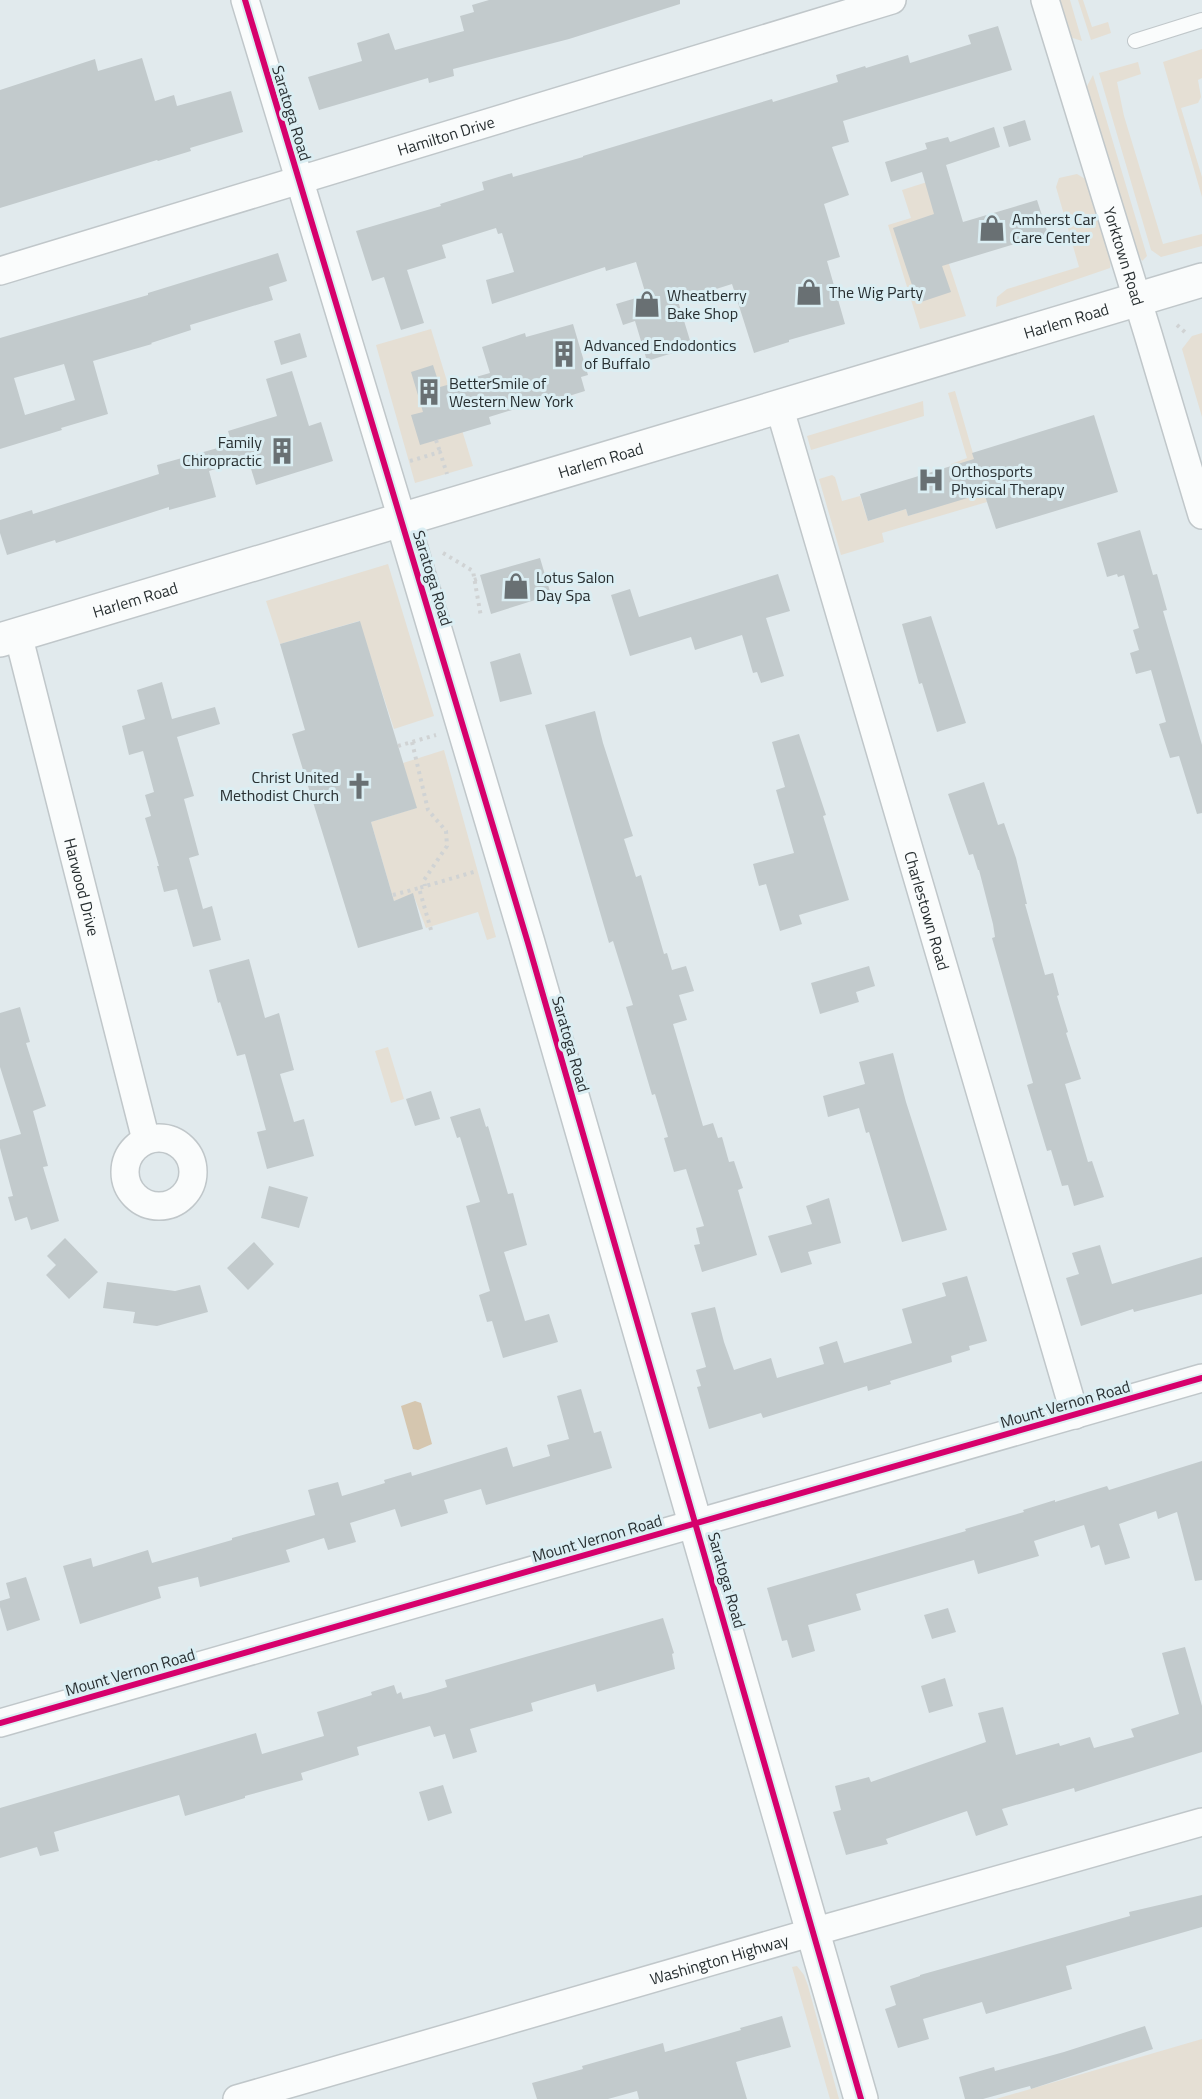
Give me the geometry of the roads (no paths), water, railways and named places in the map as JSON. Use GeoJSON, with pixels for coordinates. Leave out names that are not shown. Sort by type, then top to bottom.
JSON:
{"type":"FeatureCollection","features":[{"type":"Feature","properties":{"kind":"street","name":"Saratoga Road"},"geometry":{"type":"LineString","coordinates":[[245,0],[528,943],[861,2099]]}},
{"type":"Feature","properties":{"kind":"street","name":"Hamilton Drive"},"geometry":{"type":"LineString","coordinates":[[0,271],[892,0]]}},
{"type":"Feature","properties":{"kind":"street","name":"Yorktown Road"},"geometry":{"type":"LineString","coordinates":[[1045,0],[1138,298],[1202,515]]}},
{"type":"Feature","properties":{"kind":"street","name":"Harlem Road"},"geometry":{"type":"LineString","coordinates":[[9,637],[1202,280]]}},
{"type":"Feature","properties":{"kind":"street","name":"Charlestown Road"},"geometry":{"type":"LineString","coordinates":[[778,406],[1075,1415]]}},
{"type":"Feature","properties":{"kind":"street","name":"Harwood Drive"},"geometry":{"type":"LineString","coordinates":[[9,637],[146,1140]]}},
{"type":"Feature","properties":{"kind":"street","name":"Mount Vernon Road"},"geometry":{"type":"LineString","coordinates":[[0,1723],[1202,1378]]}},
{"type":"Feature","properties":{"kind":"street","name":"Washington Highway"},"geometry":{"type":"LineString","coordinates":[[237,2099],[1202,1822]]}},
{"type":"Feature","properties":{"kind":"lane"},"geometry":{"type":"LineString","coordinates":[[1135,41],[1202,20]]}},
{"type":"Feature","properties":{"kind":"place","name":"Amherst Car Care Center"},"geometry":{"type":"Point","coordinates":[992,228]}},
{"type":"Feature","properties":{"kind":"place","name":"The Wig Party"},"geometry":{"type":"Point","coordinates":[809,292]}},
{"type":"Feature","properties":{"kind":"place","name":"Wheatberry Bake Shop"},"geometry":{"type":"Point","coordinates":[647,304]}},
{"type":"Feature","properties":{"kind":"place","name":"Advanced Endodontics of Buffalo"},"geometry":{"type":"Point","coordinates":[564,354]}},
{"type":"Feature","properties":{"kind":"place","name":"BetterSmile of Western New York"},"geometry":{"type":"Point","coordinates":[429,392]}},
{"type":"Feature","properties":{"kind":"place","name":"Family Chiropractic"},"geometry":{"type":"Point","coordinates":[282,451]}},
{"type":"Feature","properties":{"kind":"place","name":"Orthosports Physical Therapy"},"geometry":{"type":"Point","coordinates":[931,480]}},
{"type":"Feature","properties":{"kind":"place","name":"Lotus Salon Day Spa"},"geometry":{"type":"Point","coordinates":[516,586]}},
{"type":"Feature","properties":{"kind":"place","name":"Christ United Methodist Church"},"geometry":{"type":"Point","coordinates":[359,786]}}]}
